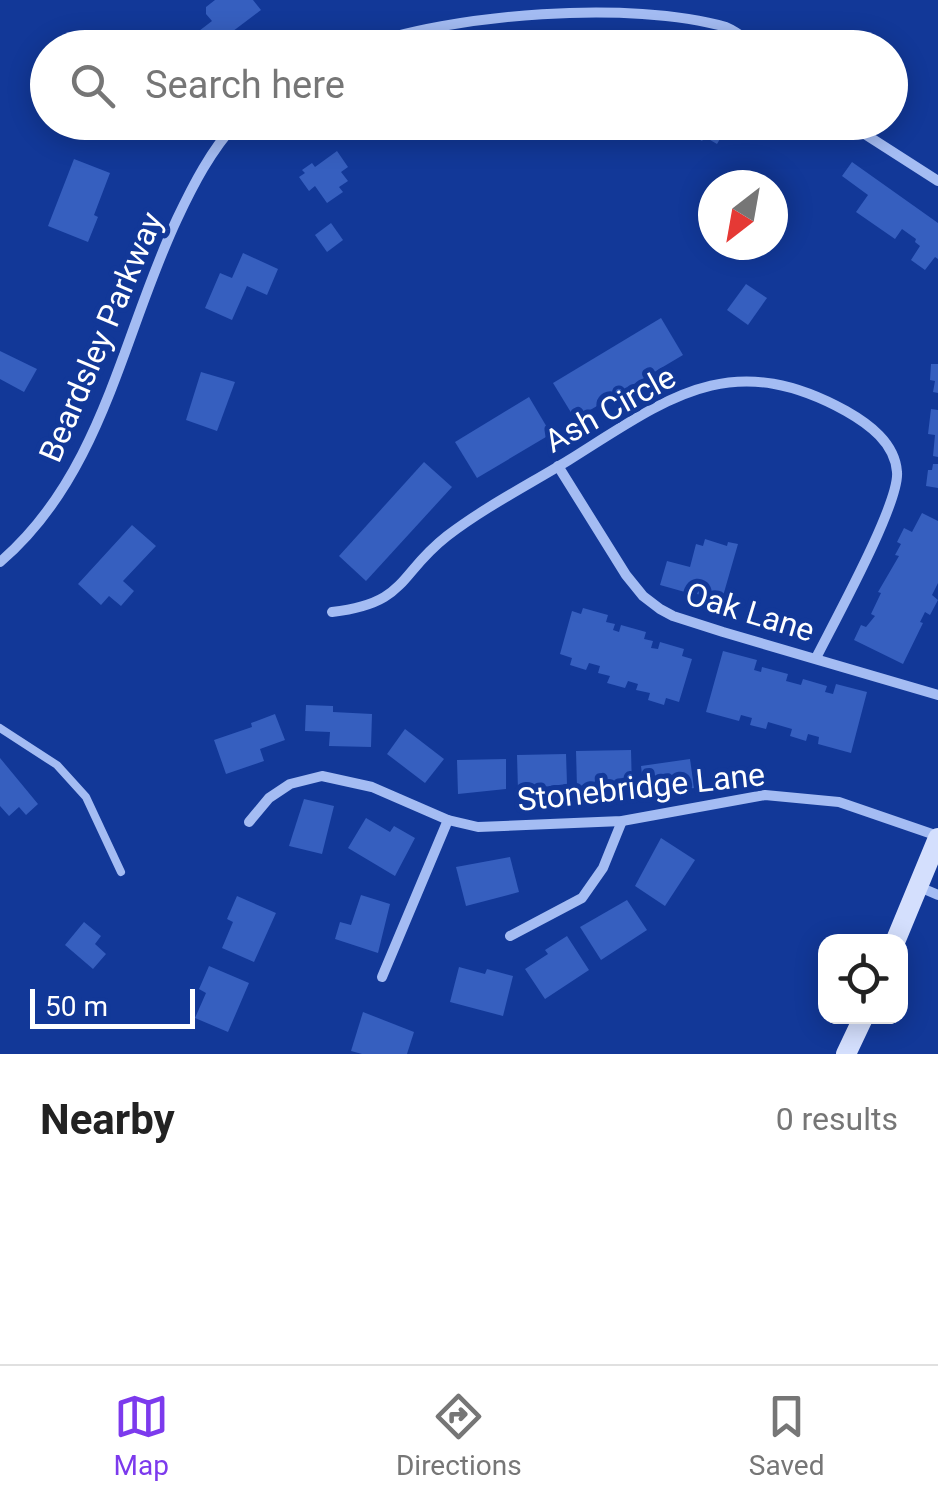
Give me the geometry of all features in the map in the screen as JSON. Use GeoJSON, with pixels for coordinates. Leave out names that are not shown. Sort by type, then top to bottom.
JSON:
{"type":"FeatureCollection","features":[{"type":"Feature","properties":{"kind":"main road"},"geometry":{"type":"LineString","coordinates":[[897,934],[938,837]]}},
{"type":"Feature","properties":{"kind":"main road"},"geometry":{"type":"LineString","coordinates":[[846,1054],[860,1024]]}},
{"type":"Feature","properties":{"kind":"street"},"geometry":{"type":"LineString","coordinates":[[416,30],[557,8],[632,8],[680,14],[729,30]]}},
{"type":"Feature","properties":{"kind":"street","name":"Beardsley Parkway"},"geometry":{"type":"LineString","coordinates":[[0,562],[52,510],[74,470],[114,382],[164,248],[195,181],[222,140]]}},
{"type":"Feature","properties":{"kind":"street"},"geometry":{"type":"LineString","coordinates":[[874,140],[938,181]]}},
{"type":"Feature","properties":{"kind":"street","name":"Ash Circle"},"geometry":{"type":"LineString","coordinates":[[332,612],[359,609],[386,598],[444,539],[481,512],[664,402],[703,386],[728,381],[781,384],[805,392],[873,429],[885,440],[898,474],[895,492],[816,658]]}},
{"type":"Feature","properties":{"kind":"street","name":"Oak Lane"},"geometry":{"type":"LineString","coordinates":[[558,466],[626,575],[660,609],[938,694]]}},
{"type":"Feature","properties":{"kind":"street","name":"Stonebridge Lane"},"geometry":{"type":"LineString","coordinates":[[248,822],[269,798],[290,784],[322,776],[372,787],[448,820],[478,827],[622,821],[766,795],[839,802],[938,837]]}},
{"type":"Feature","properties":{"kind":"street"},"geometry":{"type":"LineString","coordinates":[[382,977],[448,820]]}},
{"type":"Feature","properties":{"kind":"street"},"geometry":{"type":"LineString","coordinates":[[510,936],[582,898],[603,868],[622,821]]}},
{"type":"Feature","properties":{"kind":"street"},"geometry":{"type":"LineString","coordinates":[[918,886],[938,895]]}},
{"type":"Feature","properties":{"kind":"lane"},"geometry":{"type":"LineString","coordinates":[[0,728],[57,765],[86,797],[121,872]]}},
{"type":"Feature","properties":{"kind":"building"},"geometry":{"type":"Polygon","coordinates":[[[215,0],[253,0],[261,10],[235,30],[200,30],[212,21],[206,7],[215,0]]]}},
{"type":"Feature","properties":{"kind":"building"},"geometry":{"type":"Polygon","coordinates":[[[337,151],[348,167],[341,172],[348,181],[339,187],[343,192],[327,203],[315,186],[309,191],[299,177],[312,163],[315,167],[337,151]]]}},
{"type":"Feature","properties":{"kind":"building"},"geometry":{"type":"Polygon","coordinates":[[[74,159],[110,173],[88,242],[48,226],[74,159]]]}},
{"type":"Feature","properties":{"kind":"building"},"geometry":{"type":"Polygon","coordinates":[[[852,162],[938,223],[938,259],[935,257],[925,270],[911,260],[920,246],[916,239],[902,229],[895,239],[856,212],[868,195],[842,176],[852,162]]]}},
{"type":"Feature","properties":{"kind":"building"},"geometry":{"type":"Polygon","coordinates":[[[331,223],[343,240],[327,252],[315,235],[331,223]]]}},
{"type":"Feature","properties":{"kind":"building"},"geometry":{"type":"Polygon","coordinates":[[[243,253],[278,269],[267,295],[247,286],[232,320],[205,308],[220,273],[232,278],[243,253]]]}},
{"type":"Feature","properties":{"kind":"building"},"geometry":{"type":"Polygon","coordinates":[[[746,284],[767,298],[748,325],[727,310],[746,284]]]}},
{"type":"Feature","properties":{"kind":"building"},"geometry":{"type":"Polygon","coordinates":[[[661,318],[683,355],[575,419],[553,383],[661,318]]]}},
{"type":"Feature","properties":{"kind":"building"},"geometry":{"type":"Polygon","coordinates":[[[0,351],[37,369],[24,392],[0,379],[0,351]]]}},
{"type":"Feature","properties":{"kind":"building"},"geometry":{"type":"Polygon","coordinates":[[[931,364],[938,364],[938,393],[933,392],[935,381],[930,380],[931,364]]]}},
{"type":"Feature","properties":{"kind":"building"},"geometry":{"type":"Polygon","coordinates":[[[201,372],[235,382],[217,431],[186,420],[201,372]]]}},
{"type":"Feature","properties":{"kind":"building"},"geometry":{"type":"Polygon","coordinates":[[[529,397],[551,434],[477,478],[455,442],[529,397]]]}},
{"type":"Feature","properties":{"kind":"building"},"geometry":{"type":"Polygon","coordinates":[[[931,409],[938,410],[938,457],[933,456],[935,435],[928,434],[931,409]]]}},
{"type":"Feature","properties":{"kind":"building"},"geometry":{"type":"Polygon","coordinates":[[[424,462],[452,487],[366,581],[339,556],[424,462]]]}},
{"type":"Feature","properties":{"kind":"building"},"geometry":{"type":"Polygon","coordinates":[[[933,464],[938,464],[938,488],[926,486],[933,464]]]}},
{"type":"Feature","properties":{"kind":"building"},"geometry":{"type":"Polygon","coordinates":[[[922,513],[938,521],[938,583],[932,595],[938,600],[930,615],[925,612],[903,664],[854,640],[861,625],[866,627],[875,616],[871,614],[881,593],[878,592],[899,556],[895,555],[901,544],[897,542],[904,528],[912,532],[922,513]]]}},
{"type":"Feature","properties":{"kind":"building"},"geometry":{"type":"Polygon","coordinates":[[[132,525],[156,546],[123,581],[134,591],[121,606],[109,596],[101,605],[78,584],[132,525]]]}},
{"type":"Feature","properties":{"kind":"building"},"geometry":{"type":"Polygon","coordinates":[[[705,539],[727,546],[728,542],[738,544],[723,596],[715,594],[714,599],[697,594],[699,589],[694,588],[692,594],[660,585],[667,561],[690,567],[696,544],[703,546],[705,539]]]}},
{"type":"Feature","properties":{"kind":"building"},"geometry":{"type":"Polygon","coordinates":[[[583,608],[608,615],[606,622],[615,624],[613,630],[619,632],[621,625],[646,632],[644,639],[653,641],[651,648],[658,649],[660,642],[684,649],[682,656],[692,659],[679,702],[666,698],[664,705],[648,700],[650,693],[636,690],[638,684],[628,681],[625,688],[607,683],[610,676],[598,673],[600,666],[589,663],[586,670],[570,665],[572,658],[560,654],[572,611],[581,614],[583,608]]]}},
{"type":"Feature","properties":{"kind":"building"},"geometry":{"type":"Polygon","coordinates":[[[723,651],[757,660],[754,670],[761,672],[762,667],[788,674],[786,681],[801,685],[803,679],[827,686],[825,692],[833,694],[836,684],[867,692],[851,753],[818,744],[819,737],[808,734],[806,741],[790,736],[792,729],[768,722],[766,729],[750,725],[752,718],[741,715],[739,721],[706,712],[723,651]]]}},
{"type":"Feature","properties":{"kind":"building"},"geometry":{"type":"Polygon","coordinates":[[[306,705],[333,706],[333,712],[372,714],[371,747],[329,746],[330,732],[305,731],[306,705]]]}},
{"type":"Feature","properties":{"kind":"building"},"geometry":{"type":"Polygon","coordinates":[[[275,714],[285,740],[260,749],[264,761],[226,774],[214,740],[275,714]]]}},
{"type":"Feature","properties":{"kind":"building"},"geometry":{"type":"Polygon","coordinates":[[[405,729],[444,759],[425,783],[387,754],[405,729]]]}},
{"type":"Feature","properties":{"kind":"building"},"geometry":{"type":"Polygon","coordinates":[[[631,750],[632,790],[577,787],[576,751],[631,750]]]}},
{"type":"Feature","properties":{"kind":"building"},"geometry":{"type":"Polygon","coordinates":[[[566,754],[567,784],[518,790],[517,755],[566,754]]]}},
{"type":"Feature","properties":{"kind":"building"},"geometry":{"type":"Polygon","coordinates":[[[0,758],[38,804],[26,815],[19,807],[9,816],[0,806],[0,758]]]}},
{"type":"Feature","properties":{"kind":"building"},"geometry":{"type":"Polygon","coordinates":[[[506,759],[506,789],[458,794],[457,760],[506,759]]]}},
{"type":"Feature","properties":{"kind":"building"},"geometry":{"type":"Polygon","coordinates":[[[690,759],[694,788],[645,799],[641,766],[690,759]]]}},
{"type":"Feature","properties":{"kind":"building"},"geometry":{"type":"Polygon","coordinates":[[[304,799],[334,806],[322,854],[289,846],[304,799]]]}},
{"type":"Feature","properties":{"kind":"building"},"geometry":{"type":"Polygon","coordinates":[[[366,818],[390,832],[394,826],[415,838],[395,876],[348,848],[366,818]]]}},
{"type":"Feature","properties":{"kind":"building"},"geometry":{"type":"Polygon","coordinates":[[[661,838],[695,860],[665,906],[635,886],[661,838]]]}},
{"type":"Feature","properties":{"kind":"building"},"geometry":{"type":"Polygon","coordinates":[[[510,857],[519,892],[466,906],[456,867],[510,857]]]}},
{"type":"Feature","properties":{"kind":"building"},"geometry":{"type":"Polygon","coordinates":[[[361,895],[390,904],[378,953],[335,939],[340,922],[351,925],[361,895]]]}},
{"type":"Feature","properties":{"kind":"building"},"geometry":{"type":"Polygon","coordinates":[[[237,896],[276,913],[254,962],[222,948],[233,922],[227,919],[237,896]]]}},
{"type":"Feature","properties":{"kind":"building"},"geometry":{"type":"Polygon","coordinates":[[[627,900],[647,930],[601,960],[580,927],[627,900]]]}},
{"type":"Feature","properties":{"kind":"building"},"geometry":{"type":"Polygon","coordinates":[[[84,922],[101,936],[95,944],[106,954],[93,969],[65,945],[84,922]]]}},
{"type":"Feature","properties":{"kind":"building"},"geometry":{"type":"Polygon","coordinates":[[[567,936],[589,970],[545,999],[525,969],[567,936]]]}},
{"type":"Feature","properties":{"kind":"building"},"geometry":{"type":"Polygon","coordinates":[[[209,966],[249,983],[228,1032],[195,1018],[206,993],[199,989],[209,966]]]}},
{"type":"Feature","properties":{"kind":"building"},"geometry":{"type":"Polygon","coordinates":[[[459,967],[513,976],[503,1016],[450,1002],[459,967]]]}},
{"type":"Feature","properties":{"kind":"building"},"geometry":{"type":"Polygon","coordinates":[[[363,1012],[414,1032],[407,1054],[351,1051],[363,1012]]]}}]}
